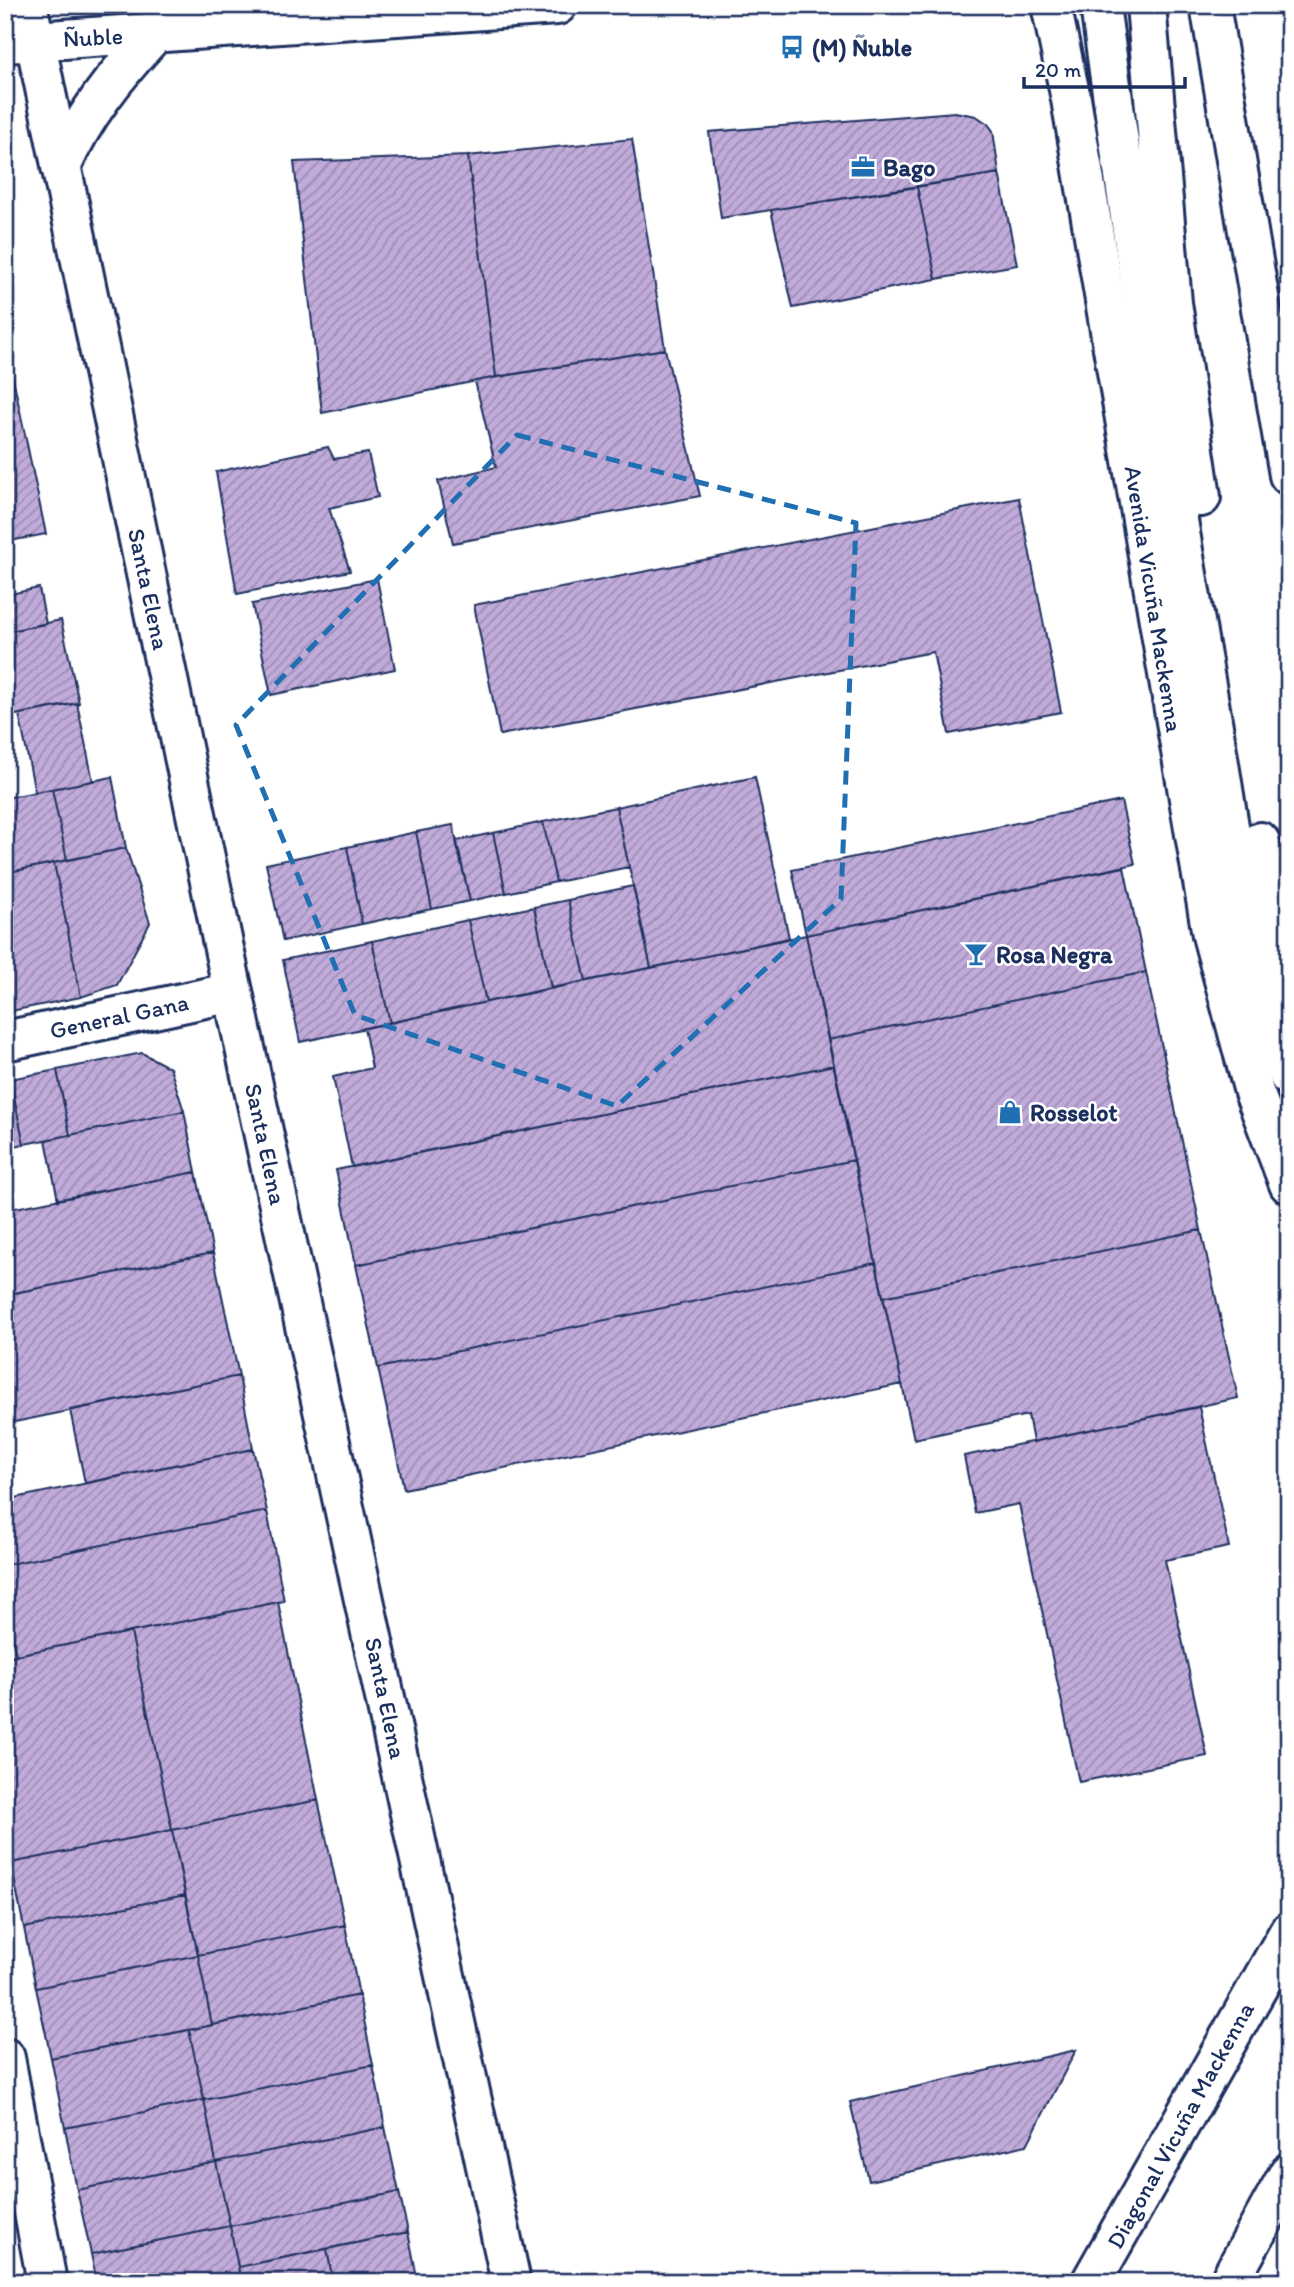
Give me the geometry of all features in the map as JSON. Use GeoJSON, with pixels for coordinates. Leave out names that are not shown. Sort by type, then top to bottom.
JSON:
{"type":"FeatureCollection","features":[{"type":"Feature","properties":{"kind":"main road","name":"Ñuble"},"geometry":{"type":"LineString","coordinates":[[22,30],[154,34],[557,5]]}},
{"type":"Feature","properties":{"kind":"main road","name":"Avenida Vicuña Mackenna"},"geometry":{"type":"LineString","coordinates":[[1051,5],[1071,99],[1212,935],[1254,1092],[1289,1184]]}},
{"type":"Feature","properties":{"kind":"main road"},"geometry":{"type":"LineString","coordinates":[[1100,5],[1119,151],[1173,489],[1241,887],[1262,986],[1289,1076]]}},
{"type":"Feature","properties":{"kind":"main road"},"geometry":{"type":"LineString","coordinates":[[1146,5],[1174,317],[1223,637],[1271,898],[1289,977]]}},
{"type":"Feature","properties":{"kind":"main road"},"geometry":{"type":"LineString","coordinates":[[1210,5],[1289,475]]}},
{"type":"Feature","properties":{"kind":"main road","name":"Santa Elena"},"geometry":{"type":"LineString","coordinates":[[22,30],[61,167],[233,992],[511,2282]]}},
{"type":"Feature","properties":{"kind":"main road"},"geometry":{"type":"LineString","coordinates":[[61,167],[76,132],[97,99],[154,34]]}},
{"type":"Feature","properties":{"kind":"main road","name":"General Gana"},"geometry":{"type":"LineString","coordinates":[[5,1041],[233,992]]}},
{"type":"Feature","properties":{"kind":"main road","name":"Diagonal Vicuña Mackenna"},"geometry":{"type":"LineString","coordinates":[[1091,2282],[1289,1932]]}},
{"type":"Feature","properties":{"kind":"main road"},"geometry":{"type":"LineString","coordinates":[[5,2058],[47,2282]]}},
{"type":"Feature","properties":{"kind":"main road"},"geometry":{"type":"LineString","coordinates":[[1229,2282],[1289,2173]]}},
{"type":"Feature","properties":{"kind":"highlighted area"},"geometry":{"type":"Polygon","coordinates":[[[517,435],[856,523],[841,899],[617,1106],[355,1015],[236,725],[517,435]]]}},
{"type":"Feature","properties":{"kind":"building"},"geometry":{"type":"Polygon","coordinates":[[[955,112],[976,116],[988,124],[993,131],[999,173],[721,218],[709,132],[955,112]]]}},
{"type":"Feature","properties":{"kind":"building"},"geometry":{"type":"Polygon","coordinates":[[[632,139],[665,349],[496,377],[468,156],[632,139]]]}},
{"type":"Feature","properties":{"kind":"building"},"geometry":{"type":"Polygon","coordinates":[[[468,156],[496,377],[322,413],[294,162],[468,156]]]}},
{"type":"Feature","properties":{"kind":"building"},"geometry":{"type":"Polygon","coordinates":[[[999,173],[1017,265],[936,279],[917,187],[999,173]]]}},
{"type":"Feature","properties":{"kind":"building"},"geometry":{"type":"Polygon","coordinates":[[[917,187],[936,279],[793,308],[771,210],[917,187]]]}},
{"type":"Feature","properties":{"kind":"building"},"geometry":{"type":"Polygon","coordinates":[[[5,340],[46,534],[5,542],[5,340]]]}},
{"type":"Feature","properties":{"kind":"building"},"geometry":{"type":"Polygon","coordinates":[[[665,349],[700,496],[453,543],[438,481],[496,467],[475,381],[665,349]]]}},
{"type":"Feature","properties":{"kind":"building"},"geometry":{"type":"Polygon","coordinates":[[[328,447],[334,459],[368,453],[378,497],[329,508],[350,571],[237,594],[216,472],[328,447]]]}},
{"type":"Feature","properties":{"kind":"building"},"geometry":{"type":"Polygon","coordinates":[[[1019,498],[1061,712],[949,734],[933,652],[500,735],[474,605],[1019,498]]]}},
{"type":"Feature","properties":{"kind":"building"},"geometry":{"type":"Polygon","coordinates":[[[377,579],[395,669],[271,695],[252,604],[377,579]]]}},
{"type":"Feature","properties":{"kind":"building"},"geometry":{"type":"Polygon","coordinates":[[[39,588],[46,624],[5,632],[5,595],[39,588]]]}},
{"type":"Feature","properties":{"kind":"building"},"geometry":{"type":"Polygon","coordinates":[[[61,620],[79,703],[5,717],[5,632],[61,620]]]}},
{"type":"Feature","properties":{"kind":"building"},"geometry":{"type":"Polygon","coordinates":[[[77,703],[93,781],[35,792],[19,714],[77,703]]]}},
{"type":"Feature","properties":{"kind":"building"},"geometry":{"type":"Polygon","coordinates":[[[112,777],[126,848],[67,860],[52,789],[112,777]]]}},
{"type":"Feature","properties":{"kind":"building"},"geometry":{"type":"Polygon","coordinates":[[[755,777],[789,938],[651,968],[616,807],[755,777]]]}},
{"type":"Feature","properties":{"kind":"building"},"geometry":{"type":"Polygon","coordinates":[[[52,789],[67,860],[5,873],[5,798],[52,789]]]}},
{"type":"Feature","properties":{"kind":"building"},"geometry":{"type":"Polygon","coordinates":[[[1121,801],[1135,864],[806,935],[792,870],[1121,801]]]}},
{"type":"Feature","properties":{"kind":"building"},"geometry":{"type":"Polygon","coordinates":[[[616,807],[629,867],[556,882],[543,822],[616,807]]]}},
{"type":"Feature","properties":{"kind":"building"},"geometry":{"type":"Polygon","coordinates":[[[543,822],[556,882],[506,893],[493,833],[543,822]]]}},
{"type":"Feature","properties":{"kind":"building"},"geometry":{"type":"Polygon","coordinates":[[[453,825],[470,901],[432,909],[416,832],[453,825]]]}},
{"type":"Feature","properties":{"kind":"building"},"geometry":{"type":"Polygon","coordinates":[[[416,832],[432,909],[362,924],[347,847],[416,832]]]}},
{"type":"Feature","properties":{"kind":"building"},"geometry":{"type":"Polygon","coordinates":[[[493,833],[506,893],[470,901],[456,841],[493,833]]]}},
{"type":"Feature","properties":{"kind":"building"},"geometry":{"type":"Polygon","coordinates":[[[347,847],[362,924],[283,941],[266,864],[347,847]]]}},
{"type":"Feature","properties":{"kind":"building"},"geometry":{"type":"Polygon","coordinates":[[[126,848],[150,923],[117,985],[81,997],[54,863],[126,848]]]}},
{"type":"Feature","properties":{"kind":"building"},"geometry":{"type":"Polygon","coordinates":[[[54,863],[81,997],[6,1012],[5,873],[54,863]]]}},
{"type":"Feature","properties":{"kind":"building","name":"Rosa Negra"},"geometry":{"type":"Polygon","coordinates":[[[1124,867],[1146,972],[828,1040],[806,935],[1124,867]]]}},
{"type":"Feature","properties":{"kind":"building"},"geometry":{"type":"Polygon","coordinates":[[[633,886],[651,968],[586,981],[568,900],[633,886]]]}},
{"type":"Feature","properties":{"kind":"building"},"geometry":{"type":"Polygon","coordinates":[[[568,900],[586,981],[551,988],[534,907],[568,900]]]}},
{"type":"Feature","properties":{"kind":"building"},"geometry":{"type":"Polygon","coordinates":[[[534,907],[551,988],[486,1002],[468,920],[534,907]]]}},
{"type":"Feature","properties":{"kind":"building"},"geometry":{"type":"Polygon","coordinates":[[[468,920],[486,1002],[390,1023],[372,941],[468,920]]]}},
{"type":"Feature","properties":{"kind":"building"},"geometry":{"type":"Polygon","coordinates":[[[806,935],[834,1065],[352,1167],[333,1077],[372,1068],[364,1028],[806,935]]]}},
{"type":"Feature","properties":{"kind":"building"},"geometry":{"type":"Polygon","coordinates":[[[372,941],[390,1023],[300,1042],[283,960],[372,941]]]}},
{"type":"Feature","properties":{"kind":"building","name":"Rosselot"},"geometry":{"type":"Polygon","coordinates":[[[1146,972],[1201,1230],[883,1297],[828,1040],[1146,972]]]}},
{"type":"Feature","properties":{"kind":"building"},"geometry":{"type":"Polygon","coordinates":[[[142,1053],[170,1068],[184,1111],[70,1135],[57,1070],[142,1053]]]}},
{"type":"Feature","properties":{"kind":"building"},"geometry":{"type":"Polygon","coordinates":[[[834,1065],[854,1160],[356,1265],[336,1170],[834,1065]]]}},
{"type":"Feature","properties":{"kind":"building"},"geometry":{"type":"Polygon","coordinates":[[[57,1070],[70,1135],[24,1144],[10,1079],[57,1070]]]}},
{"type":"Feature","properties":{"kind":"building"},"geometry":{"type":"Polygon","coordinates":[[[10,1079],[24,1144],[5,1148],[5,1080],[10,1079]]]}},
{"type":"Feature","properties":{"kind":"building"},"geometry":{"type":"Polygon","coordinates":[[[184,1111],[196,1172],[58,1200],[46,1140],[184,1111]]]}},
{"type":"Feature","properties":{"kind":"building"},"geometry":{"type":"Polygon","coordinates":[[[854,1160],[876,1263],[378,1368],[356,1265],[854,1160]]]}},
{"type":"Feature","properties":{"kind":"building"},"geometry":{"type":"Polygon","coordinates":[[[196,1172],[213,1253],[9,1294],[5,1277],[5,1210],[196,1172]]]}},
{"type":"Feature","properties":{"kind":"building"},"geometry":{"type":"Polygon","coordinates":[[[1201,1230],[1238,1398],[1033,1442],[1028,1415],[914,1439],[883,1297],[1201,1230]]]}},
{"type":"Feature","properties":{"kind":"building"},"geometry":{"type":"Polygon","coordinates":[[[213,1253],[239,1376],[5,1424],[5,1295],[213,1253]]]}},
{"type":"Feature","properties":{"kind":"building"},"geometry":{"type":"Polygon","coordinates":[[[876,1263],[902,1384],[404,1489],[378,1368],[876,1263]]]}},
{"type":"Feature","properties":{"kind":"building"},"geometry":{"type":"Polygon","coordinates":[[[239,1376],[253,1449],[85,1483],[70,1410],[239,1376]]]}},
{"type":"Feature","properties":{"kind":"building"},"geometry":{"type":"Polygon","coordinates":[[[1199,1407],[1229,1547],[1165,1560],[1207,1756],[1079,1782],[1019,1504],[975,1513],[964,1456],[1199,1407]]]}},
{"type":"Feature","properties":{"kind":"building"},"geometry":{"type":"Polygon","coordinates":[[[253,1449],[267,1511],[5,1565],[5,1500],[253,1449]]]}},
{"type":"Feature","properties":{"kind":"building"},"geometry":{"type":"Polygon","coordinates":[[[267,1511],[284,1601],[16,1655],[5,1606],[5,1565],[267,1511]]]}},
{"type":"Feature","properties":{"kind":"building"},"geometry":{"type":"Polygon","coordinates":[[[278,1602],[318,1800],[172,1830],[131,1632],[278,1602]]]}},
{"type":"Feature","properties":{"kind":"building"},"geometry":{"type":"Polygon","coordinates":[[[131,1632],[172,1830],[11,1863],[5,1838],[5,1657],[131,1632]]]}},
{"type":"Feature","properties":{"kind":"building"},"geometry":{"type":"Polygon","coordinates":[[[318,1800],[345,1925],[198,1955],[172,1830],[318,1800]]]}},
{"type":"Feature","properties":{"kind":"building"},"geometry":{"type":"Polygon","coordinates":[[[172,1830],[185,1895],[24,1928],[11,1863],[172,1830]]]}},
{"type":"Feature","properties":{"kind":"building"},"geometry":{"type":"Polygon","coordinates":[[[185,1895],[198,1955],[36,1988],[24,1928],[185,1895]]]}},
{"type":"Feature","properties":{"kind":"building"},"geometry":{"type":"Polygon","coordinates":[[[345,1925],[359,1995],[212,2025],[198,1955],[345,1925]]]}},
{"type":"Feature","properties":{"kind":"building"},"geometry":{"type":"Polygon","coordinates":[[[198,1955],[212,2025],[51,2058],[36,1988],[198,1955]]]}},
{"type":"Feature","properties":{"kind":"building"},"geometry":{"type":"Polygon","coordinates":[[[359,1995],[373,2065],[204,2100],[189,2030],[359,1995]]]}},
{"type":"Feature","properties":{"kind":"building"},"geometry":{"type":"Polygon","coordinates":[[[189,2030],[204,2100],[65,2128],[51,2058],[189,2030]]]}},
{"type":"Feature","properties":{"kind":"building"},"geometry":{"type":"Polygon","coordinates":[[[1076,2050],[1027,2145],[869,2181],[850,2102],[1076,2050]]]}},
{"type":"Feature","properties":{"kind":"building"},"geometry":{"type":"Polygon","coordinates":[[[373,2065],[385,2127],[216,2162],[204,2100],[373,2065]]]}},
{"type":"Feature","properties":{"kind":"building"},"geometry":{"type":"Polygon","coordinates":[[[204,2100],[216,2162],[77,2190],[65,2128],[204,2100]]]}},
{"type":"Feature","properties":{"kind":"building"},"geometry":{"type":"Polygon","coordinates":[[[385,2127],[399,2192],[230,2226],[216,2162],[385,2127]]]}},
{"type":"Feature","properties":{"kind":"building"},"geometry":{"type":"Polygon","coordinates":[[[216,2162],[230,2226],[91,2254],[77,2190],[216,2162]]]}},
{"type":"Feature","properties":{"kind":"building"},"geometry":{"type":"Polygon","coordinates":[[[399,2192],[408,2232],[238,2267],[230,2226],[399,2192]]]}},
{"type":"Feature","properties":{"kind":"building"},"geometry":{"type":"Polygon","coordinates":[[[230,2226],[241,2282],[97,2282],[91,2254],[230,2226]]]}},
{"type":"Feature","properties":{"kind":"building"},"geometry":{"type":"Polygon","coordinates":[[[408,2232],[418,2282],[333,2282],[327,2249],[408,2232]]]}},
{"type":"Feature","properties":{"kind":"building"},"geometry":{"type":"Polygon","coordinates":[[[327,2249],[333,2282],[241,2282],[238,2267],[327,2249]]]}},
{"type":"Feature","properties":{"kind":"place","name":"(M) Ñuble"},"geometry":{"type":"Point","coordinates":[792,47]}},
{"type":"Feature","properties":{"kind":"place","name":"Bago"},"geometry":{"type":"Point","coordinates":[863,167]}},
{"type":"Feature","properties":{"kind":"place","name":"Rosa Negra"},"geometry":{"type":"Point","coordinates":[976,954]}},
{"type":"Feature","properties":{"kind":"place","name":"Rosselot"},"geometry":{"type":"Point","coordinates":[1010,1112]}}]}
